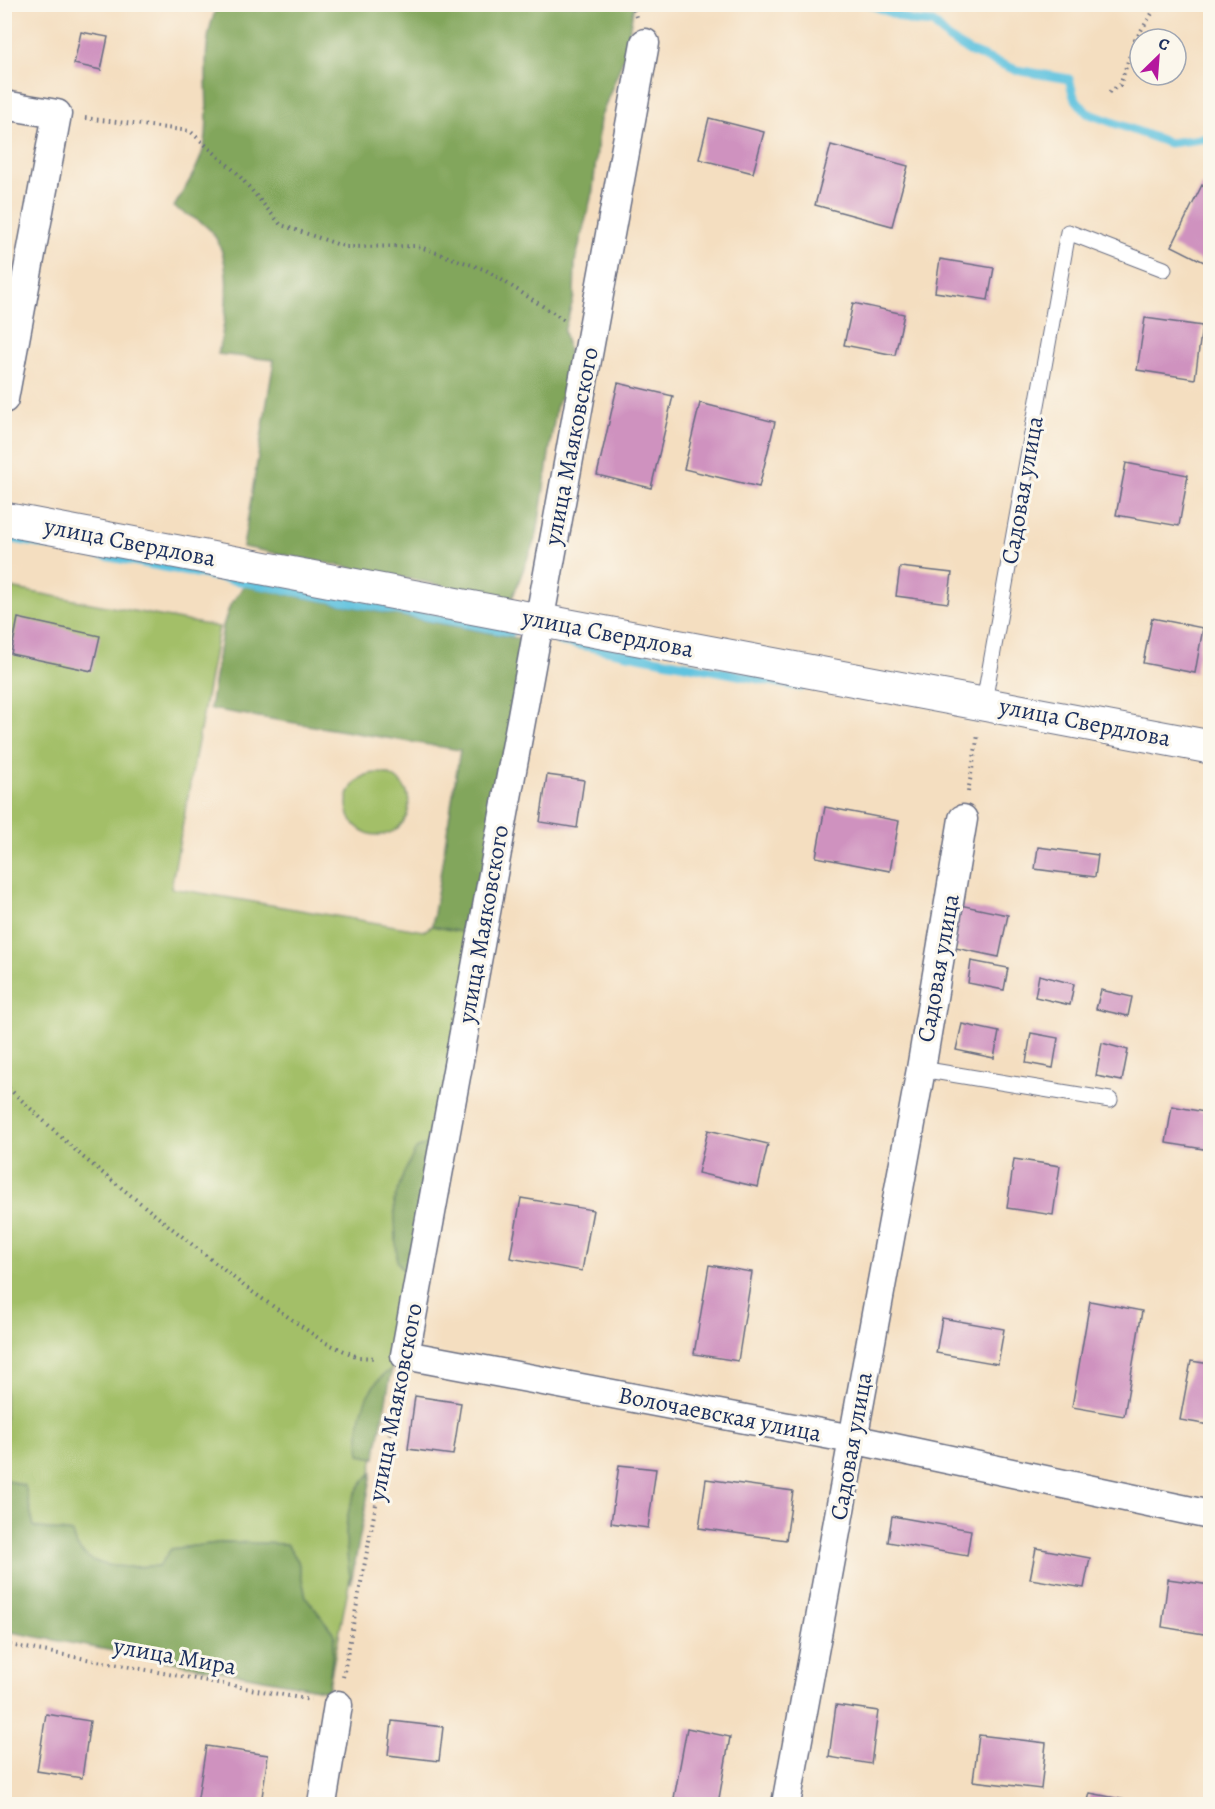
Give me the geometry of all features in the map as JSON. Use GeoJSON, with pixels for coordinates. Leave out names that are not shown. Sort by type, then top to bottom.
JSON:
{"type":"FeatureCollection","features":[{"type":"Feature","properties":{"kind":"street","name":"улица Маяковского"},"geometry":{"type":"LineString","coordinates":[[405,1355],[645,43]]}},
{"type":"Feature","properties":{"kind":"street"},"geometry":{"type":"LineString","coordinates":[[4,105],[57,114],[4,399]]}},
{"type":"Feature","properties":{"kind":"street","name":"улица Свердлова"},"geometry":{"type":"LineString","coordinates":[[4,519],[984,702],[1210,747]]}},
{"type":"Feature","properties":{"kind":"street","name":"Садовая улица"},"geometry":{"type":"LineString","coordinates":[[786,1804],[921,1069],[963,819]]}},
{"type":"Feature","properties":{"kind":"street","name":"Волочаевская улица"},"geometry":{"type":"LineString","coordinates":[[405,1355],[852,1439],[1210,1515]]}},
{"type":"Feature","properties":{"kind":"street"},"geometry":{"type":"LineString","coordinates":[[322,1804],[338,1704]]}},
{"type":"Feature","properties":{"kind":"lane","name":"Садовая улица"},"geometry":{"type":"LineString","coordinates":[[984,702],[1068,232],[1164,269]]}},
{"type":"Feature","properties":{"kind":"lane"},"geometry":{"type":"LineString","coordinates":[[921,1069],[1110,1100]]}},
{"type":"Feature","properties":{"kind":"path"},"geometry":{"type":"LineString","coordinates":[[1111,91],[1120,85],[1135,40],[1158,4]]}},
{"type":"Feature","properties":{"kind":"path"},"geometry":{"type":"LineString","coordinates":[[57,114],[190,131],[237,173],[281,225],[346,247],[417,246],[486,270],[591,337]]}},
{"type":"Feature","properties":{"kind":"path"},"geometry":{"type":"LineString","coordinates":[[963,819],[984,702]]}},
{"type":"Feature","properties":{"kind":"path"},"geometry":{"type":"LineString","coordinates":[[4,1084],[84,1158],[141,1205],[293,1322],[324,1342],[358,1357],[405,1355]]}},
{"type":"Feature","properties":{"kind":"path","name":"улица Маяковского"},"geometry":{"type":"LineString","coordinates":[[338,1704],[405,1355]]}},
{"type":"Feature","properties":{"kind":"path","name":"улица Мира"},"geometry":{"type":"LineString","coordinates":[[4,1644],[338,1704]]}},
{"type":"Feature","properties":{"kind":"green space"},"geometry":{"type":"Polygon","coordinates":[[[218,5],[634,5],[625,54],[600,119],[593,190],[575,262],[574,297],[564,331],[572,370],[556,408],[537,534],[512,599],[243,547],[274,360],[218,354],[224,324],[227,289],[223,256],[209,229],[174,207],[193,173],[204,146],[207,120],[206,53],[212,21],[218,5]]]}},
{"type":"Feature","properties":{"kind":"green space"},"geometry":{"type":"Polygon","coordinates":[[[244,586],[527,640],[476,935],[432,926],[460,750],[210,709],[223,626],[230,605],[244,586]]]}},
{"type":"Feature","properties":{"kind":"green space"},"geometry":{"type":"Polygon","coordinates":[[[5,587],[219,627],[171,888],[424,931],[432,926],[476,935],[328,1691],[335,1635],[306,1597],[298,1561],[287,1544],[226,1542],[171,1549],[159,1566],[107,1565],[85,1555],[76,1546],[71,1533],[34,1527],[25,1486],[5,1479],[5,587]]]}},
{"type":"Feature","properties":{"kind":"green space"},"geometry":{"type":"Polygon","coordinates":[[[372,773],[384,773],[400,782],[407,792],[409,804],[407,816],[400,826],[384,835],[372,835],[361,830],[352,821],[347,810],[347,798],[352,787],[361,778],[372,773]]]}},
{"type":"Feature","properties":{"kind":"green space"},"geometry":{"type":"Polygon","coordinates":[[[439,1138],[409,1280],[397,1261],[394,1201],[403,1175],[416,1149],[439,1138]]]}},
{"type":"Feature","properties":{"kind":"green space"},"geometry":{"type":"Polygon","coordinates":[[[392,1369],[375,1458],[360,1455],[359,1430],[363,1407],[374,1386],[392,1369]]]}},
{"type":"Feature","properties":{"kind":"green space"},"geometry":{"type":"Polygon","coordinates":[[[372,1473],[351,1583],[346,1524],[354,1496],[361,1484],[372,1473]]]}},
{"type":"Feature","properties":{"kind":"green space"},"geometry":{"type":"Polygon","coordinates":[[[4,1479],[25,1486],[34,1527],[72,1533],[77,1546],[85,1555],[107,1565],[159,1566],[171,1549],[226,1542],[287,1544],[298,1561],[306,1597],[335,1635],[328,1691],[5,1631],[4,1479]]]}},
{"type":"Feature","properties":{"kind":"building"},"geometry":{"type":"Polygon","coordinates":[[[81,32],[108,37],[101,70],[74,64],[81,32]]]}},
{"type":"Feature","properties":{"kind":"building"},"geometry":{"type":"Polygon","coordinates":[[[709,118],[764,132],[753,173],[699,159],[709,118]]]}},
{"type":"Feature","properties":{"kind":"building"},"geometry":{"type":"Polygon","coordinates":[[[831,145],[908,166],[892,226],[815,205],[831,145]]]}},
{"type":"Feature","properties":{"kind":"building"},"geometry":{"type":"Polygon","coordinates":[[[1202,185],[1210,190],[1210,265],[1172,246],[1202,185]]]}},
{"type":"Feature","properties":{"kind":"building"},"geometry":{"type":"Polygon","coordinates":[[[940,259],[994,268],[988,300],[935,292],[940,259]]]}},
{"type":"Feature","properties":{"kind":"building"},"geometry":{"type":"Polygon","coordinates":[[[853,303],[904,314],[895,355],[844,345],[853,303]]]}},
{"type":"Feature","properties":{"kind":"building"},"geometry":{"type":"Polygon","coordinates":[[[1145,318],[1202,326],[1195,379],[1137,370],[1145,318]]]}},
{"type":"Feature","properties":{"kind":"building"},"geometry":{"type":"Polygon","coordinates":[[[618,383],[673,396],[651,488],[597,475],[618,383]]]}},
{"type":"Feature","properties":{"kind":"building"},"geometry":{"type":"Polygon","coordinates":[[[700,403],[775,422],[759,487],[684,469],[700,403]]]}},
{"type":"Feature","properties":{"kind":"building"},"geometry":{"type":"Polygon","coordinates":[[[1126,463],[1188,475],[1179,526],[1116,515],[1126,463]]]}},
{"type":"Feature","properties":{"kind":"building"},"geometry":{"type":"Polygon","coordinates":[[[900,567],[952,573],[948,603],[896,596],[900,567]]]}},
{"type":"Feature","properties":{"kind":"building"},"geometry":{"type":"Polygon","coordinates":[[[18,618],[100,636],[92,671],[11,654],[18,618]]]}},
{"type":"Feature","properties":{"kind":"building"},"geometry":{"type":"Polygon","coordinates":[[[1152,618],[1203,628],[1195,673],[1143,663],[1152,618]]]}},
{"type":"Feature","properties":{"kind":"building"},"geometry":{"type":"Polygon","coordinates":[[[547,775],[584,780],[577,828],[540,822],[547,775]]]}},
{"type":"Feature","properties":{"kind":"building"},"geometry":{"type":"Polygon","coordinates":[[[825,807],[899,821],[890,871],[816,857],[825,807]]]}},
{"type":"Feature","properties":{"kind":"building"},"geometry":{"type":"Polygon","coordinates":[[[1038,847],[1098,855],[1095,877],[1035,869],[1038,847]]]}},
{"type":"Feature","properties":{"kind":"building"},"geometry":{"type":"Polygon","coordinates":[[[955,904],[1008,915],[999,957],[946,946],[955,904]]]}},
{"type":"Feature","properties":{"kind":"building"},"geometry":{"type":"Polygon","coordinates":[[[971,961],[1008,968],[1004,990],[968,983],[971,961]]]}},
{"type":"Feature","properties":{"kind":"building"},"geometry":{"type":"Polygon","coordinates":[[[1039,975],[1074,984],[1070,1005],[1035,997],[1039,975]]]}},
{"type":"Feature","properties":{"kind":"building"},"geometry":{"type":"Polygon","coordinates":[[[1101,990],[1132,997],[1128,1016],[1096,1009],[1101,990]]]}},
{"type":"Feature","properties":{"kind":"building"},"geometry":{"type":"Polygon","coordinates":[[[962,1024],[999,1032],[994,1058],[956,1050],[962,1024]]]}},
{"type":"Feature","properties":{"kind":"building"},"geometry":{"type":"Polygon","coordinates":[[[1031,1033],[1058,1038],[1053,1068],[1026,1063],[1031,1033]]]}},
{"type":"Feature","properties":{"kind":"building"},"geometry":{"type":"Polygon","coordinates":[[[1102,1043],[1128,1050],[1122,1081],[1096,1076],[1102,1043]]]}},
{"type":"Feature","properties":{"kind":"building"},"geometry":{"type":"Polygon","coordinates":[[[1172,1106],[1210,1113],[1210,1150],[1166,1143],[1172,1106]]]}},
{"type":"Feature","properties":{"kind":"building"},"geometry":{"type":"Polygon","coordinates":[[[708,1130],[768,1144],[758,1187],[698,1173],[708,1130]]]}},
{"type":"Feature","properties":{"kind":"building"},"geometry":{"type":"Polygon","coordinates":[[[1014,1159],[1060,1166],[1053,1215],[1007,1208],[1014,1159]]]}},
{"type":"Feature","properties":{"kind":"building"},"geometry":{"type":"Polygon","coordinates":[[[521,1198],[593,1210],[582,1271],[510,1258],[521,1198]]]}},
{"type":"Feature","properties":{"kind":"building"},"geometry":{"type":"Polygon","coordinates":[[[709,1265],[752,1272],[738,1361],[694,1354],[709,1265]]]}},
{"type":"Feature","properties":{"kind":"building"},"geometry":{"type":"Polygon","coordinates":[[[1090,1301],[1142,1311],[1124,1416],[1072,1407],[1090,1301]]]}},
{"type":"Feature","properties":{"kind":"building"},"geometry":{"type":"Polygon","coordinates":[[[942,1318],[1004,1329],[998,1364],[936,1353],[942,1318]]]}},
{"type":"Feature","properties":{"kind":"building"},"geometry":{"type":"Polygon","coordinates":[[[1191,1361],[1210,1364],[1210,1425],[1180,1420],[1191,1361]]]}},
{"type":"Feature","properties":{"kind":"building"},"geometry":{"type":"Polygon","coordinates":[[[415,1396],[461,1403],[453,1455],[408,1449],[415,1396]]]}},
{"type":"Feature","properties":{"kind":"building"},"geometry":{"type":"Polygon","coordinates":[[[619,1465],[656,1469],[648,1528],[611,1523],[619,1465]]]}},
{"type":"Feature","properties":{"kind":"building"},"geometry":{"type":"Polygon","coordinates":[[[706,1479],[793,1491],[786,1540],[699,1528],[706,1479]]]}},
{"type":"Feature","properties":{"kind":"building"},"geometry":{"type":"Polygon","coordinates":[[[892,1516],[971,1530],[967,1556],[888,1542],[892,1516]]]}},
{"type":"Feature","properties":{"kind":"building"},"geometry":{"type":"Polygon","coordinates":[[[1036,1548],[1090,1558],[1084,1588],[1030,1579],[1036,1548]]]}},
{"type":"Feature","properties":{"kind":"building"},"geometry":{"type":"Polygon","coordinates":[[[1168,1579],[1210,1585],[1210,1635],[1162,1627],[1168,1579]]]}},
{"type":"Feature","properties":{"kind":"building"},"geometry":{"type":"Polygon","coordinates":[[[836,1705],[878,1711],[871,1764],[829,1757],[836,1705]]]}},
{"type":"Feature","properties":{"kind":"building"},"geometry":{"type":"Polygon","coordinates":[[[46,1714],[90,1721],[82,1778],[37,1771],[46,1714]]]}},
{"type":"Feature","properties":{"kind":"building"},"geometry":{"type":"Polygon","coordinates":[[[392,1721],[443,1727],[439,1761],[388,1755],[392,1721]]]}},
{"type":"Feature","properties":{"kind":"building"},"geometry":{"type":"Polygon","coordinates":[[[687,1728],[730,1737],[718,1804],[674,1798],[687,1728]]]}},
{"type":"Feature","properties":{"kind":"building"},"geometry":{"type":"Polygon","coordinates":[[[979,1735],[1046,1743],[1041,1789],[973,1781],[979,1735]]]}},
{"type":"Feature","properties":{"kind":"building"},"geometry":{"type":"Polygon","coordinates":[[[206,1746],[268,1755],[261,1804],[197,1804],[206,1746]]]}},
{"type":"Feature","properties":{"kind":"building"},"geometry":{"type":"Polygon","coordinates":[[[1090,1793],[1137,1802],[1137,1804],[1087,1804],[1090,1793]]]}},
{"type":"Feature","properties":{"kind":"waterway"},"geometry":{"type":"LineString","coordinates":[[870,4],[911,21],[933,23],[949,39],[969,51],[1016,70],[1069,79],[1074,97],[1087,113],[1169,143],[1210,138]]}},
{"type":"Feature","properties":{"kind":"waterway"},"geometry":{"type":"LineString","coordinates":[[4,537],[511,632]]}},
{"type":"Feature","properties":{"kind":"waterway"},"geometry":{"type":"LineString","coordinates":[[559,641],[801,687]]}}]}
